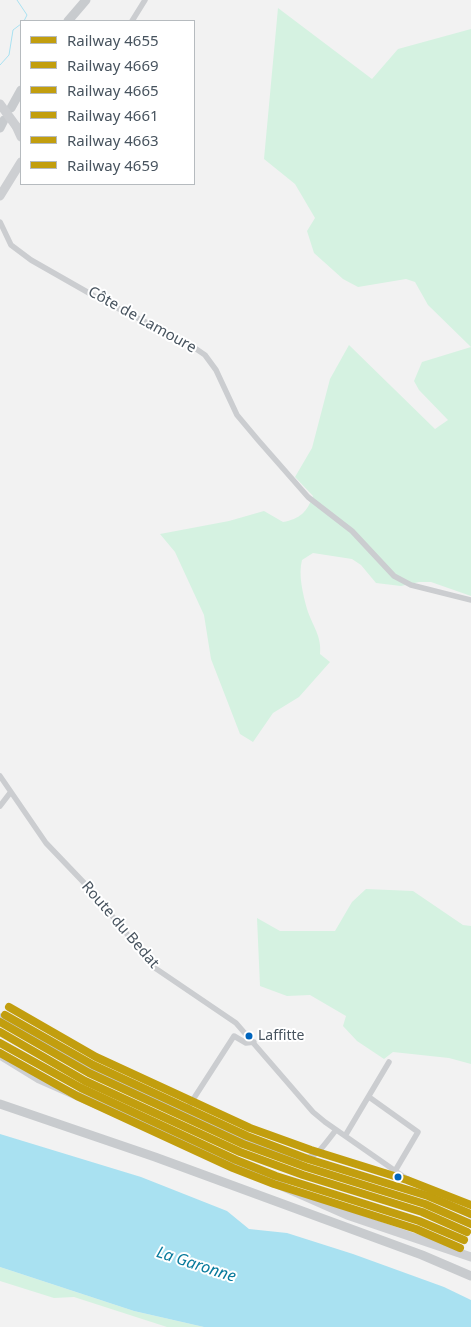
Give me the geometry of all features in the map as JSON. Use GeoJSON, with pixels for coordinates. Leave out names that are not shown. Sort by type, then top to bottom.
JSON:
{"type":"FeatureCollection","features":[{"type":"Feature","properties":{"kind":"main road"},"geometry":{"type":"LineString","coordinates":[[69,20],[86,0]]}},
{"type":"Feature","properties":{"kind":"main road"},"geometry":{"type":"LineString","coordinates":[[11,108],[20,92]]}},
{"type":"Feature","properties":{"kind":"main road"},"geometry":{"type":"LineString","coordinates":[[0,104],[20,135]]}},
{"type":"Feature","properties":{"kind":"main road"},"geometry":{"type":"LineString","coordinates":[[0,196],[20,164]]}},
{"type":"Feature","properties":{"kind":"main road"},"geometry":{"type":"LineString","coordinates":[[0,1054],[39,1079],[347,1215],[471,1256]]}},
{"type":"Feature","properties":{"kind":"main road"},"geometry":{"type":"LineString","coordinates":[[0,1104],[164,1161],[422,1256],[471,1276]]}},
{"type":"Feature","properties":{"kind":"street"},"geometry":{"type":"LineString","coordinates":[[133,20],[145,0]]}},
{"type":"Feature","properties":{"kind":"street","name":"Côte de Lamoure"},"geometry":{"type":"LineString","coordinates":[[0,222],[11,245],[31,260],[77,284],[103,301],[186,342],[205,355],[216,370],[237,415],[258,440],[308,497],[352,531],[394,576],[411,585],[471,600]]}},
{"type":"Feature","properties":{"kind":"street","name":"Route du Bedat"},"geometry":{"type":"LineString","coordinates":[[0,776],[46,843],[89,888],[155,968],[220,1011],[254,1042],[313,1112],[395,1171],[471,1216]]}},
{"type":"Feature","properties":{"kind":"street"},"geometry":{"type":"LineString","coordinates":[[0,806],[10,793]]}},
{"type":"Feature","properties":{"kind":"street"},"geometry":{"type":"LineString","coordinates":[[0,1016],[84,1065],[265,1149],[297,1159],[309,1159],[318,1152],[336,1130]]}},
{"type":"Feature","properties":{"kind":"street"},"geometry":{"type":"LineString","coordinates":[[185,1112],[234,1036],[250,1044],[254,1042]]}},
{"type":"Feature","properties":{"kind":"street"},"geometry":{"type":"LineString","coordinates":[[345,1136],[389,1062]]}},
{"type":"Feature","properties":{"kind":"street"},"geometry":{"type":"LineString","coordinates":[[369,1097],[418,1132],[395,1171]]}},
{"type":"Feature","properties":{"kind":"green space"},"geometry":{"type":"Polygon","coordinates":[[[278,8],[372,79],[398,49],[471,29],[471,347],[428,305],[415,282],[406,279],[358,287],[343,279],[314,253],[307,231],[315,218],[295,184],[264,159],[278,8]]]}},
{"type":"Feature","properties":{"kind":"green space"},"geometry":{"type":"Polygon","coordinates":[[[349,345],[435,429],[448,420],[419,390],[414,381],[422,362],[471,347],[471,596],[431,582],[419,582],[401,586],[376,583],[361,565],[352,559],[313,553],[302,560],[301,578],[307,609],[320,642],[320,654],[330,662],[299,697],[273,713],[253,742],[240,734],[211,659],[204,615],[175,552],[160,534],[229,521],[264,511],[283,522],[294,519],[302,514],[313,496],[295,477],[312,448],[330,379],[349,345]]]}},
{"type":"Feature","properties":{"kind":"green space"},"geometry":{"type":"Polygon","coordinates":[[[366,889],[413,891],[463,925],[471,926],[471,1064],[449,1058],[393,1052],[384,1059],[357,1041],[343,1026],[346,1016],[310,995],[287,996],[260,986],[257,918],[280,931],[335,931],[352,902],[366,889]]]}},
{"type":"Feature","properties":{"kind":"green space"},"geometry":{"type":"Polygon","coordinates":[[[0,1267],[134,1311],[204,1327],[167,1327],[74,1297],[54,1298],[0,1281],[0,1267]]]}},
{"type":"Feature","properties":{"kind":"water","name":"La Garonne"},"geometry":{"type":"Polygon","coordinates":[[[0,1134],[141,1177],[227,1211],[249,1229],[287,1233],[353,1254],[444,1287],[471,1300],[471,1327],[204,1327],[134,1311],[0,1267],[0,1134]]]}},
{"type":"Feature","properties":{"kind":"waterway"},"geometry":{"type":"LineString","coordinates":[[17,0],[27,15],[24,20]]}},
{"type":"Feature","properties":{"kind":"waterway"},"geometry":{"type":"LineString","coordinates":[[0,65],[9,55],[13,30],[20,25]]}},
{"type":"Feature","properties":{"kind":"rail line","name":"4663"},"geometry":{"type":"LineString","coordinates":[[9,1007],[96,1057],[250,1128],[311,1150],[407,1180],[471,1205]]}},
{"type":"Feature","properties":{"kind":"rail line","name":"4665"},"geometry":{"type":"LineString","coordinates":[[5,1015],[93,1065],[247,1136],[308,1159],[428,1196],[471,1214]]}},
{"type":"Feature","properties":{"kind":"rail line","name":"4655"},"geometry":{"type":"LineString","coordinates":[[0,1022],[89,1073],[243,1144],[306,1167],[425,1204],[471,1224]]}},
{"type":"Feature","properties":{"kind":"rail line","name":"4669"},"geometry":{"type":"LineString","coordinates":[[0,1032],[85,1081],[240,1152],[303,1175],[422,1212],[467,1232]]}},
{"type":"Feature","properties":{"kind":"rail line","name":"4661"},"geometry":{"type":"LineString","coordinates":[[0,1043],[81,1088],[236,1160],[276,1176],[419,1221],[464,1240]]}},
{"type":"Feature","properties":{"kind":"rail line","name":"4659"},"geometry":{"type":"LineString","coordinates":[[0,1053],[77,1096],[233,1168],[274,1184],[416,1229],[460,1248]]}},
{"type":"Feature","properties":{"kind":"place","name":"Laffitte"},"geometry":{"type":"Point","coordinates":[249,1036]}}]}
